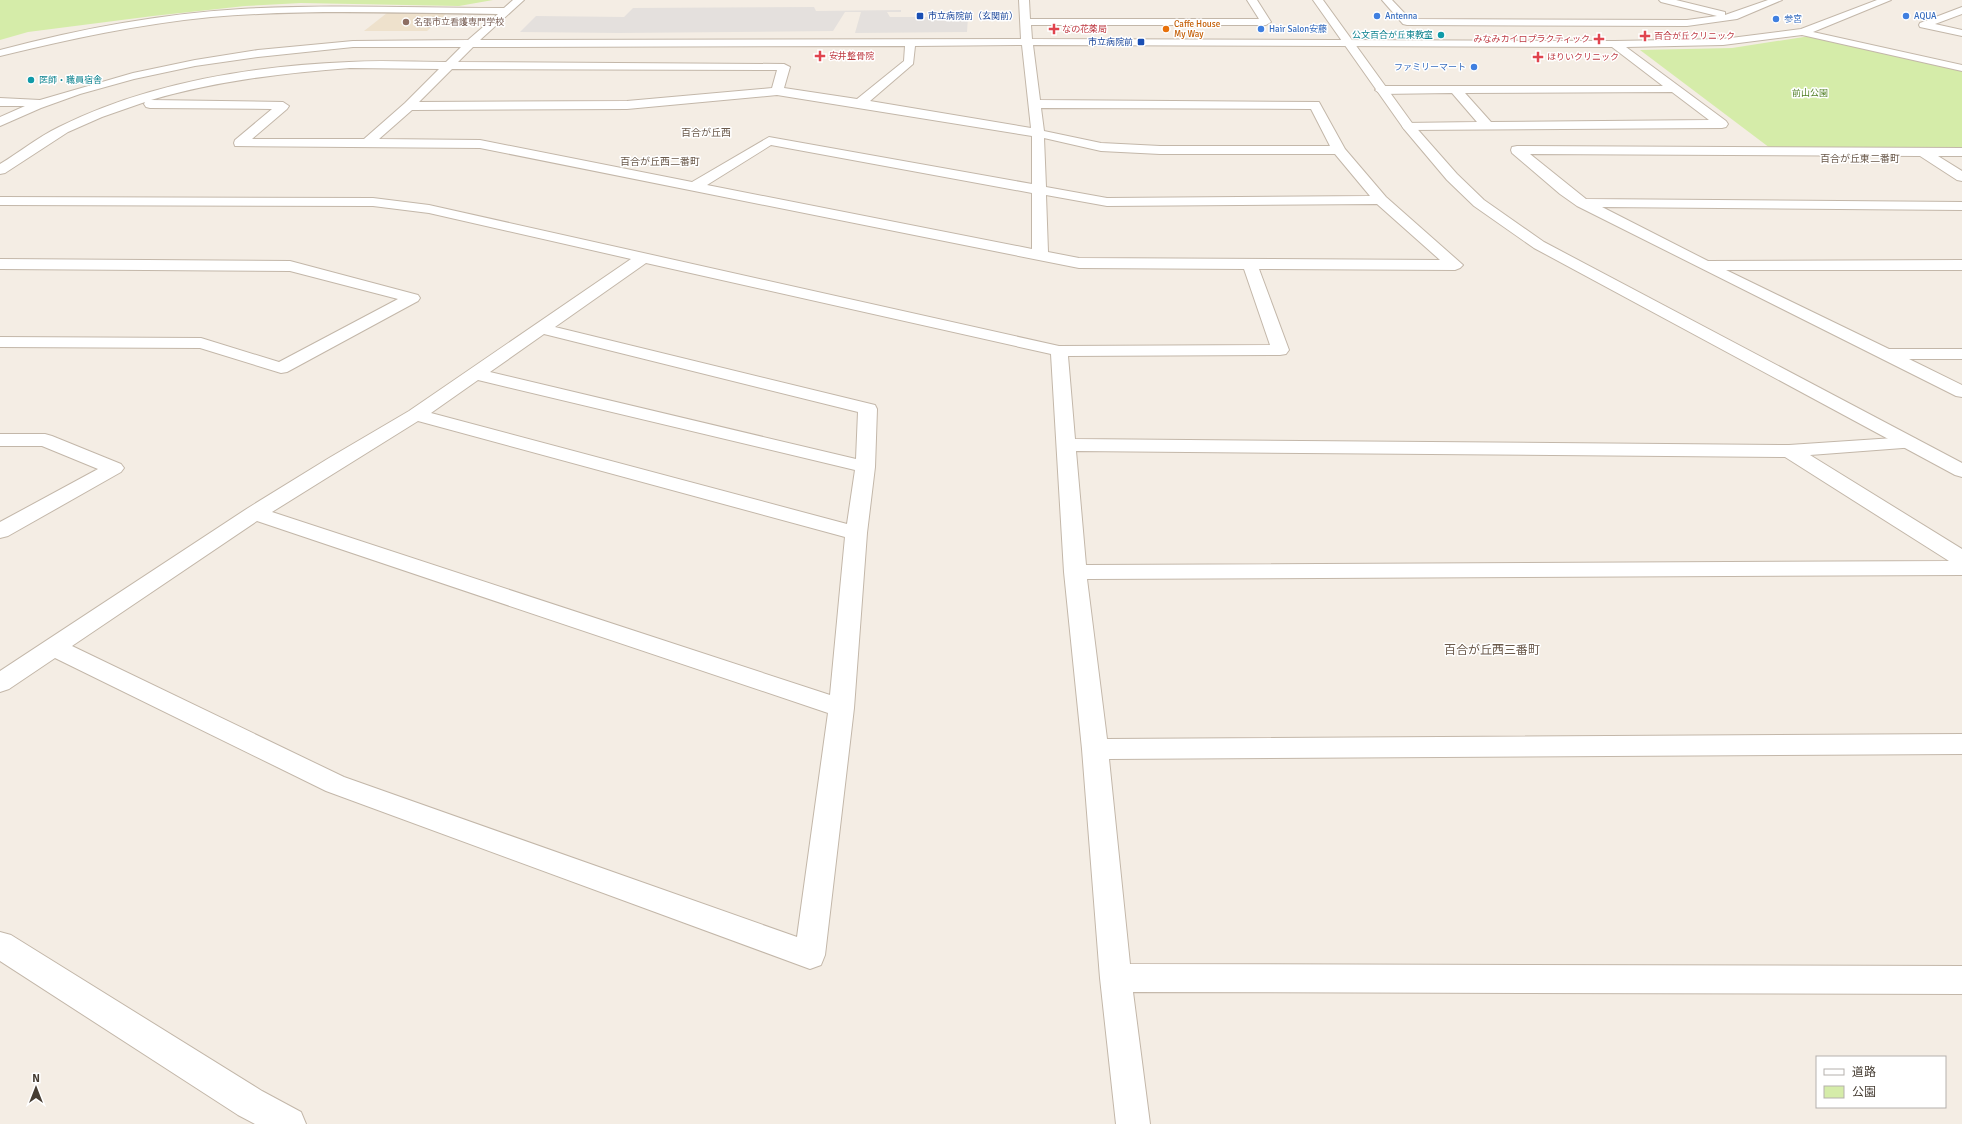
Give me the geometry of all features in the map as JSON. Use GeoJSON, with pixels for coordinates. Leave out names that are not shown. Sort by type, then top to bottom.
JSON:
{"type":"FeatureCollection","features":[{"type":"Feature","properties":{"kind":"street"},"geometry":{"type":"LineString","coordinates":[[367,142],[409,106],[470,44],[519,0]]}},
{"type":"Feature","properties":{"kind":"street"},"geometry":{"type":"LineString","coordinates":[[1024,0],[1027,42],[1038,133],[1040,254]]}},
{"type":"Feature","properties":{"kind":"street"},"geometry":{"type":"LineString","coordinates":[[1025,22],[1266,22],[1252,0]]}},
{"type":"Feature","properties":{"kind":"street"},"geometry":{"type":"LineString","coordinates":[[1318,0],[1408,126],[1452,177],[1479,203],[1539,244],[1962,471]]}},
{"type":"Feature","properties":{"kind":"street"},"geometry":{"type":"LineString","coordinates":[[1387,0],[1408,23],[1687,23],[1733,17],[1777,0]]}},
{"type":"Feature","properties":{"kind":"street"},"geometry":{"type":"LineString","coordinates":[[1664,0],[1748,20]]}},
{"type":"Feature","properties":{"kind":"street"},"geometry":{"type":"LineString","coordinates":[[0,122],[46,102],[136,75],[241,55],[353,44],[1421,42],[1615,44],[1723,42],[1803,32],[1886,0]]}},
{"type":"Feature","properties":{"kind":"street"},"geometry":{"type":"LineString","coordinates":[[0,53],[67,36],[143,23],[233,13],[302,10],[507,11]]}},
{"type":"Feature","properties":{"kind":"street"},"geometry":{"type":"LineString","coordinates":[[1962,10],[1924,25],[1962,33]]}},
{"type":"Feature","properties":{"kind":"street"},"geometry":{"type":"LineString","coordinates":[[1772,25],[1962,68]]}},
{"type":"Feature","properties":{"kind":"street"},"geometry":{"type":"LineString","coordinates":[[860,103],[910,62],[910,42]]}},
{"type":"Feature","properties":{"kind":"street"},"geometry":{"type":"LineString","coordinates":[[1408,126],[1722,124],[1615,44]]}},
{"type":"Feature","properties":{"kind":"street"},"geometry":{"type":"LineString","coordinates":[[0,170],[62,130],[96,115],[128,104],[217,80],[288,69],[350,65],[784,66],[778,91]]}},
{"type":"Feature","properties":{"kind":"street"},"geometry":{"type":"LineString","coordinates":[[1455,89],[1488,125]]}},
{"type":"Feature","properties":{"kind":"street"},"geometry":{"type":"LineString","coordinates":[[1381,90],[1674,89]]}},
{"type":"Feature","properties":{"kind":"street"},"geometry":{"type":"LineString","coordinates":[[409,106],[627,105],[778,91],[860,103],[1038,133],[1101,147],[1160,150],[1339,150]]}},
{"type":"Feature","properties":{"kind":"street"},"geometry":{"type":"LineString","coordinates":[[0,102],[46,102]]}},
{"type":"Feature","properties":{"kind":"street"},"geometry":{"type":"LineString","coordinates":[[128,104],[283,106],[240,143],[367,142],[480,144],[1040,254],[1079,263],[1455,265],[1381,200],[1339,150],[1315,105],[1034,104]]}},
{"type":"Feature","properties":{"kind":"street"},"geometry":{"type":"LineString","coordinates":[[695,186],[769,141],[1107,202],[1381,200]]}},
{"type":"Feature","properties":{"kind":"street"},"geometry":{"type":"LineString","coordinates":[[1962,152],[1517,150],[1565,192],[1582,203],[1962,392]]}},
{"type":"Feature","properties":{"kind":"street"},"geometry":{"type":"LineString","coordinates":[[1923,152],[1962,177]]}},
{"type":"Feature","properties":{"kind":"street"},"geometry":{"type":"LineString","coordinates":[[0,201],[373,202],[428,210],[1059,351],[1280,350],[1250,264]]}},
{"type":"Feature","properties":{"kind":"street"},"geometry":{"type":"LineString","coordinates":[[1582,203],[1962,206]]}},
{"type":"Feature","properties":{"kind":"street"},"geometry":{"type":"LineString","coordinates":[[0,683],[255,513],[336,462],[416,415],[643,258]]}},
{"type":"Feature","properties":{"kind":"street"},"geometry":{"type":"LineString","coordinates":[[0,264],[290,266],[412,298],[281,368],[201,343],[0,342]]}},
{"type":"Feature","properties":{"kind":"street"},"geometry":{"type":"LineString","coordinates":[[1704,265],[1962,265]]}},
{"type":"Feature","properties":{"kind":"street"},"geometry":{"type":"LineString","coordinates":[[53,647],[335,784],[810,955],[841,708],[856,533],[865,467],[868,409],[543,328]]}},
{"type":"Feature","properties":{"kind":"street"},"geometry":{"type":"LineString","coordinates":[[1059,351],[1075,572],[1095,749],[1116,978],[1133,1124]]}},
{"type":"Feature","properties":{"kind":"street"},"geometry":{"type":"LineString","coordinates":[[1885,354],[1962,354]]}},
{"type":"Feature","properties":{"kind":"street"},"geometry":{"type":"LineString","coordinates":[[476,374],[865,467]]}},
{"type":"Feature","properties":{"kind":"street"},"geometry":{"type":"LineString","coordinates":[[416,415],[856,533]]}},
{"type":"Feature","properties":{"kind":"street"},"geometry":{"type":"LineString","coordinates":[[0,440],[45,440],[114,468],[0,531]]}},
{"type":"Feature","properties":{"kind":"street"},"geometry":{"type":"LineString","coordinates":[[1067,445],[1790,451],[1909,443]]}},
{"type":"Feature","properties":{"kind":"street"},"geometry":{"type":"LineString","coordinates":[[1790,451],[1962,559]]}},
{"type":"Feature","properties":{"kind":"street"},"geometry":{"type":"LineString","coordinates":[[255,513],[841,708]]}},
{"type":"Feature","properties":{"kind":"street"},"geometry":{"type":"LineString","coordinates":[[1075,572],[1962,568]]}},
{"type":"Feature","properties":{"kind":"street"},"geometry":{"type":"LineString","coordinates":[[1095,749],[1962,744]]}},
{"type":"Feature","properties":{"kind":"street"},"geometry":{"type":"LineString","coordinates":[[0,945],[250,1103],[289,1124]]}},
{"type":"Feature","properties":{"kind":"street"},"geometry":{"type":"LineString","coordinates":[[1116,978],[1962,980]]}},
{"type":"Feature","properties":{"kind":"shaded area"},"geometry":{"type":"Polygon","coordinates":[[[814,7],[816,11],[901,10],[901,12],[887,12],[890,17],[968,17],[967,32],[855,33],[861,12],[845,12],[833,31],[618,33],[520,32],[536,16],[624,17],[633,8],[814,7]]]}},
{"type":"Feature","properties":{"kind":"shaded area","name":"名張市立看護専門学校"},"geometry":{"type":"Polygon","coordinates":[[[387,13],[447,13],[427,31],[364,31],[387,13]]]}},
{"type":"Feature","properties":{"kind":"green space"},"geometry":{"type":"Polygon","coordinates":[[[0,0],[493,0],[459,6],[301,3],[245,6],[28,32],[0,40],[0,0]]]}},
{"type":"Feature","properties":{"kind":"green space","name":"前山公園"},"geometry":{"type":"Polygon","coordinates":[[[1810,36],[1962,71],[1962,149],[1770,148],[1640,50],[1732,48],[1810,36]]]}},
{"type":"Feature","properties":{"kind":"place","name":"市立病院前（玄関前）"},"geometry":{"type":"Point","coordinates":[920,16]}},
{"type":"Feature","properties":{"kind":"place","name":"Antenna"},"geometry":{"type":"Point","coordinates":[1377,16]}},
{"type":"Feature","properties":{"kind":"place","name":"AQUA"},"geometry":{"type":"Point","coordinates":[1906,16]}},
{"type":"Feature","properties":{"kind":"place","name":"参宮"},"geometry":{"type":"Point","coordinates":[1776,19]}},
{"type":"Feature","properties":{"kind":"place","name":"名張市立看護専門学校"},"geometry":{"type":"Point","coordinates":[406,22]}},
{"type":"Feature","properties":{"kind":"place","name":"なの花薬局"},"geometry":{"type":"Point","coordinates":[1054,29]}},
{"type":"Feature","properties":{"kind":"place","name":"Caffe House My Way"},"geometry":{"type":"Point","coordinates":[1166,29]}},
{"type":"Feature","properties":{"kind":"place","name":"Hair Salon安藤"},"geometry":{"type":"Point","coordinates":[1261,29]}},
{"type":"Feature","properties":{"kind":"place","name":"公文百合が丘東教室"},"geometry":{"type":"Point","coordinates":[1441,35]}},
{"type":"Feature","properties":{"kind":"place","name":"百合が丘クリニック"},"geometry":{"type":"Point","coordinates":[1645,36]}},
{"type":"Feature","properties":{"kind":"place","name":"みなみカイロプラクティック"},"geometry":{"type":"Point","coordinates":[1599,39]}},
{"type":"Feature","properties":{"kind":"place","name":"市立病院前"},"geometry":{"type":"Point","coordinates":[1141,42]}},
{"type":"Feature","properties":{"kind":"place","name":"安井整骨院"},"geometry":{"type":"Point","coordinates":[820,56]}},
{"type":"Feature","properties":{"kind":"place","name":"ほりいクリニック"},"geometry":{"type":"Point","coordinates":[1538,57]}},
{"type":"Feature","properties":{"kind":"place","name":"ファミリーマート"},"geometry":{"type":"Point","coordinates":[1474,67]}},
{"type":"Feature","properties":{"kind":"place","name":"医師・職員宿舎"},"geometry":{"type":"Point","coordinates":[31,80]}},
{"type":"Feature","properties":{"kind":"district","name":"百合が丘西"},"geometry":{"type":"Point","coordinates":[706,132]}},
{"type":"Feature","properties":{"kind":"district","name":"百合が丘東二番町"},"geometry":{"type":"Point","coordinates":[1860,158]}},
{"type":"Feature","properties":{"kind":"district","name":"百合が丘西二番町"},"geometry":{"type":"Point","coordinates":[660,161]}},
{"type":"Feature","properties":{"kind":"district","name":"百合が丘西三番町"},"geometry":{"type":"Point","coordinates":[1492,650]}}]}
